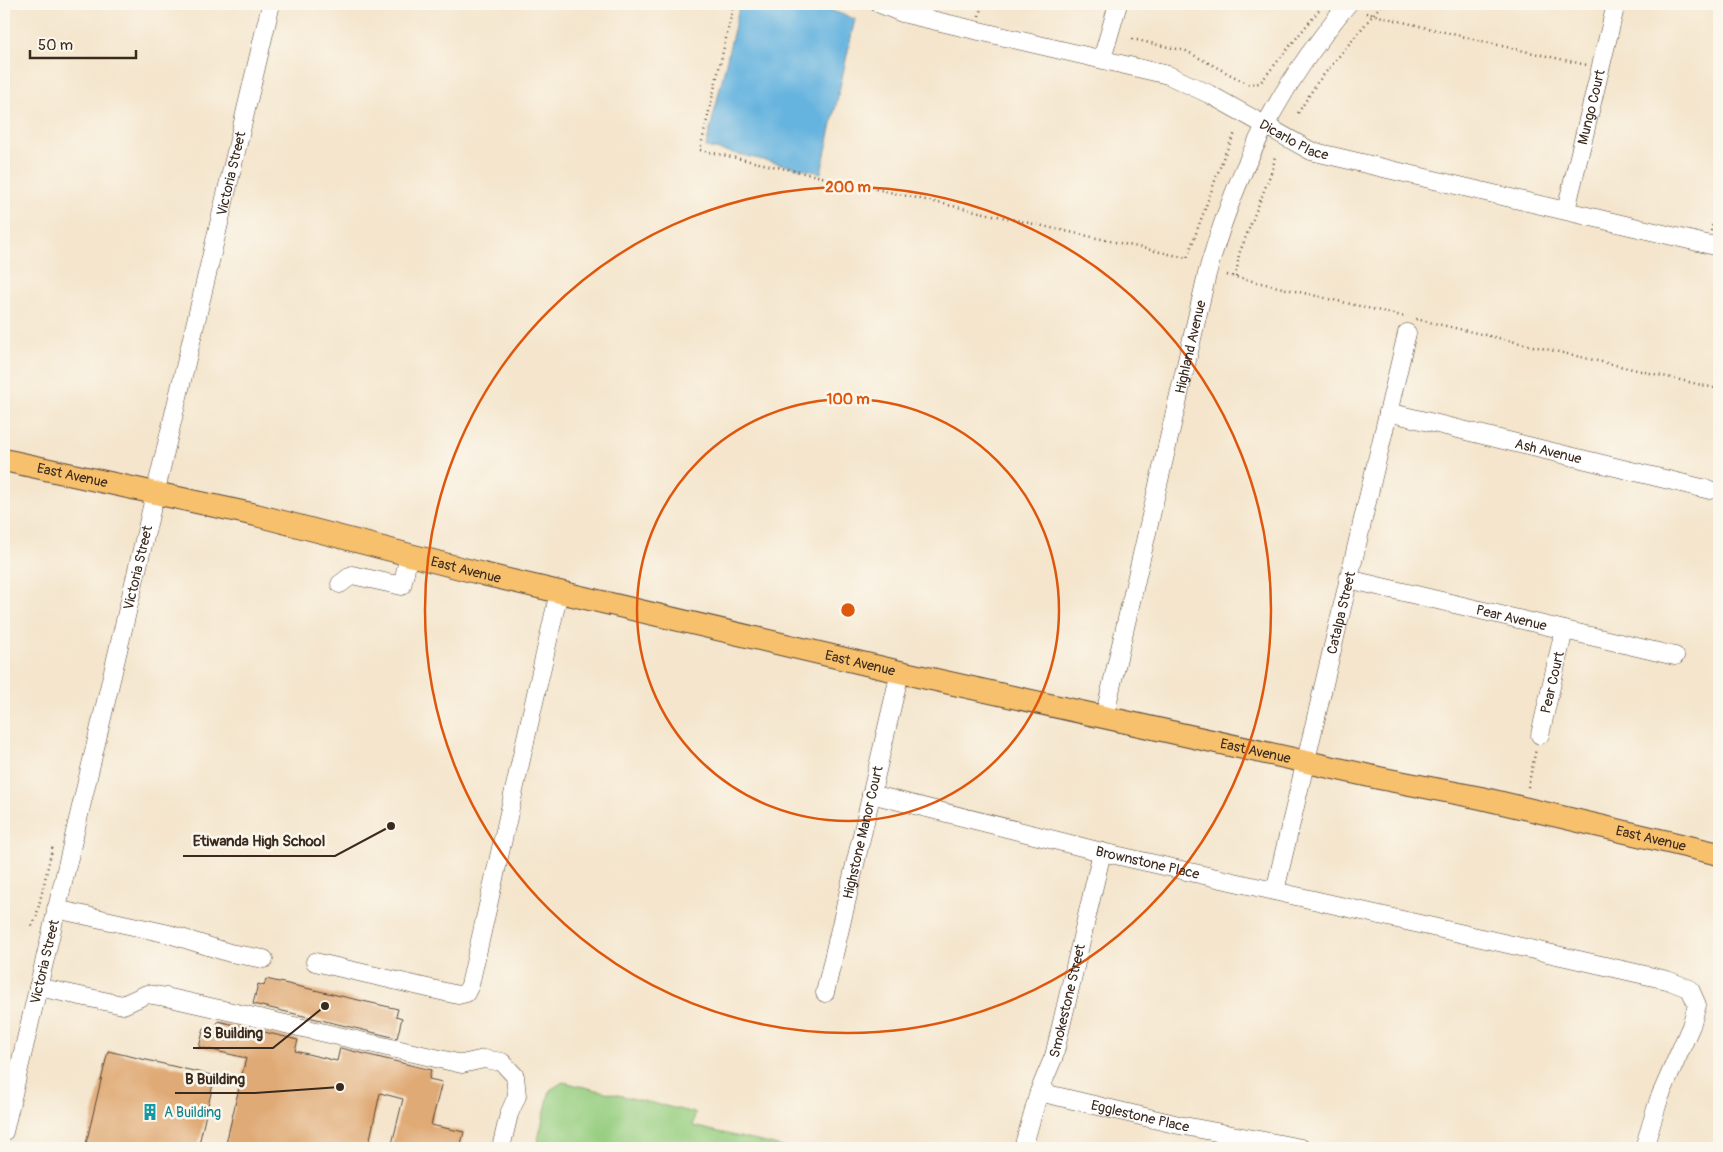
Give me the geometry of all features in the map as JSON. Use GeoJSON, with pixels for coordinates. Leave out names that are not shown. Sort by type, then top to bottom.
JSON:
{"type":"FeatureCollection","features":[{"type":"Feature","properties":{"kind":"main road","name":"East Avenue"},"geometry":{"type":"LineString","coordinates":[[4,460],[256,515],[558,592],[900,672],[1304,762],[1481,798],[1719,854]]}},
{"type":"Feature","properties":{"kind":"street","name":"Victoria Street"},"geometry":{"type":"LineString","coordinates":[[4,1132],[271,4]]}},
{"type":"Feature","properties":{"kind":"street","name":"Dicarlo Place"},"geometry":{"type":"LineString","coordinates":[[880,4],[902,13],[1168,75],[1209,94],[1311,151],[1713,246]]}},
{"type":"Feature","properties":{"kind":"street"},"geometry":{"type":"LineString","coordinates":[[1102,59],[1118,4]]}},
{"type":"Feature","properties":{"kind":"street","name":"Highland Avenue"},"geometry":{"type":"LineString","coordinates":[[1104,718],[1209,269],[1241,176],[1264,125],[1303,61],[1348,4]]}},
{"type":"Feature","properties":{"kind":"street","name":"Mungo Court"},"geometry":{"type":"LineString","coordinates":[[1566,210],[1616,4]]}},
{"type":"Feature","properties":{"kind":"street","name":"Catalpa Street"},"geometry":{"type":"LineString","coordinates":[[1274,891],[1407,333]]}},
{"type":"Feature","properties":{"kind":"street","name":"Ash Avenue"},"geometry":{"type":"LineString","coordinates":[[1388,412],[1710,490]]}},
{"type":"Feature","properties":{"kind":"street"},"geometry":{"type":"LineString","coordinates":[[340,584],[352,575],[401,590],[409,555]]}},
{"type":"Feature","properties":{"kind":"street","name":"Pear Avenue"},"geometry":{"type":"LineString","coordinates":[[1348,579],[1675,656]]}},
{"type":"Feature","properties":{"kind":"street"},"geometry":{"type":"LineString","coordinates":[[315,962],[458,995],[466,993],[470,985],[486,889],[558,592]]}},
{"type":"Feature","properties":{"kind":"street","name":"Pear Court"},"geometry":{"type":"LineString","coordinates":[[1540,735],[1564,630]]}},
{"type":"Feature","properties":{"kind":"street","name":"Highstone Manor Court"},"geometry":{"type":"LineString","coordinates":[[825,993],[900,672]]}},
{"type":"Feature","properties":{"kind":"street","name":"Brownstone Place"},"geometry":{"type":"LineString","coordinates":[[871,794],[1102,852],[1667,980],[1690,990],[1697,1005],[1691,1026],[1659,1099],[1644,1148]]}},
{"type":"Feature","properties":{"kind":"street","name":"Smokestone Street"},"geometry":{"type":"LineString","coordinates":[[1022,1148],[1039,1092],[1054,1056],[1102,852]]}},
{"type":"Feature","properties":{"kind":"street"},"geometry":{"type":"LineString","coordinates":[[56,909],[169,934],[230,953],[264,959]]}},
{"type":"Feature","properties":{"kind":"street"},"geometry":{"type":"LineString","coordinates":[[38,987],[123,1005],[147,994],[166,997],[462,1064],[484,1059],[502,1062],[515,1076],[517,1096],[509,1114],[501,1148]]}},
{"type":"Feature","properties":{"kind":"street","name":"Egglestone Place"},"geometry":{"type":"LineString","coordinates":[[1039,1092],[1179,1125],[1301,1148]]}},
{"type":"Feature","properties":{"kind":"path"},"geometry":{"type":"LineString","coordinates":[[734,4],[700,150],[1187,258],[1224,156],[1236,131]]}},
{"type":"Feature","properties":{"kind":"path"},"geometry":{"type":"LineString","coordinates":[[1132,39],[1186,51],[1248,84],[1260,83],[1324,4]]}},
{"type":"Feature","properties":{"kind":"path"},"geometry":{"type":"LineString","coordinates":[[1298,113],[1317,83],[1382,4]]}},
{"type":"Feature","properties":{"kind":"path"},"geometry":{"type":"LineString","coordinates":[[1366,13],[1559,60],[1600,67]]}},
{"type":"Feature","properties":{"kind":"path"},"geometry":{"type":"LineString","coordinates":[[1236,277],[1239,254],[1272,168],[1274,155]]}},
{"type":"Feature","properties":{"kind":"path"},"geometry":{"type":"LineString","coordinates":[[1713,246],[1719,195]]}},
{"type":"Feature","properties":{"kind":"path"},"geometry":{"type":"LineString","coordinates":[[1227,275],[1719,389]]}},
{"type":"Feature","properties":{"kind":"path"},"geometry":{"type":"LineString","coordinates":[[1528,787],[1540,735]]}},
{"type":"Feature","properties":{"kind":"path"},"geometry":{"type":"LineString","coordinates":[[32,926],[36,918],[54,845]]}},
{"type":"Feature","properties":{"kind":"green space"},"geometry":{"type":"Polygon","coordinates":[[[563,1082],[695,1113],[693,1126],[787,1148],[536,1148],[550,1090],[563,1082]]]}},
{"type":"Feature","properties":{"kind":"water"},"geometry":{"type":"Polygon","coordinates":[[[740,4],[813,4],[855,19],[821,173],[706,147],[740,4]]]}},
{"type":"Feature","properties":{"kind":"building"},"geometry":{"type":"Polygon","coordinates":[[[266,979],[398,1009],[396,1016],[402,1018],[397,1038],[253,1004],[258,984],[264,986],[266,979]]]}},
{"type":"Feature","properties":{"kind":"building"},"geometry":{"type":"Polygon","coordinates":[[[218,1021],[298,1040],[295,1051],[337,1061],[340,1048],[431,1070],[429,1079],[442,1082],[431,1125],[464,1132],[460,1148],[391,1148],[403,1099],[380,1093],[368,1148],[225,1148],[246,1058],[199,1047],[204,1028],[216,1031],[218,1021]]]}},
{"type":"Feature","properties":{"kind":"building","name":"A Building"},"geometry":{"type":"Polygon","coordinates":[[[108,1051],[215,1076],[198,1148],[85,1148],[108,1051]]]}},
{"type":"Feature","properties":{"kind":"place","name":"Etiwanda High School"},"geometry":{"type":"Point","coordinates":[391,826]}},
{"type":"Feature","properties":{"kind":"place","name":"S Building"},"geometry":{"type":"Point","coordinates":[325,1006]}},
{"type":"Feature","properties":{"kind":"place","name":"B Building"},"geometry":{"type":"Point","coordinates":[340,1087]}},
{"type":"Feature","properties":{"kind":"place","name":"A Building"},"geometry":{"type":"Point","coordinates":[150,1112]}}]}
